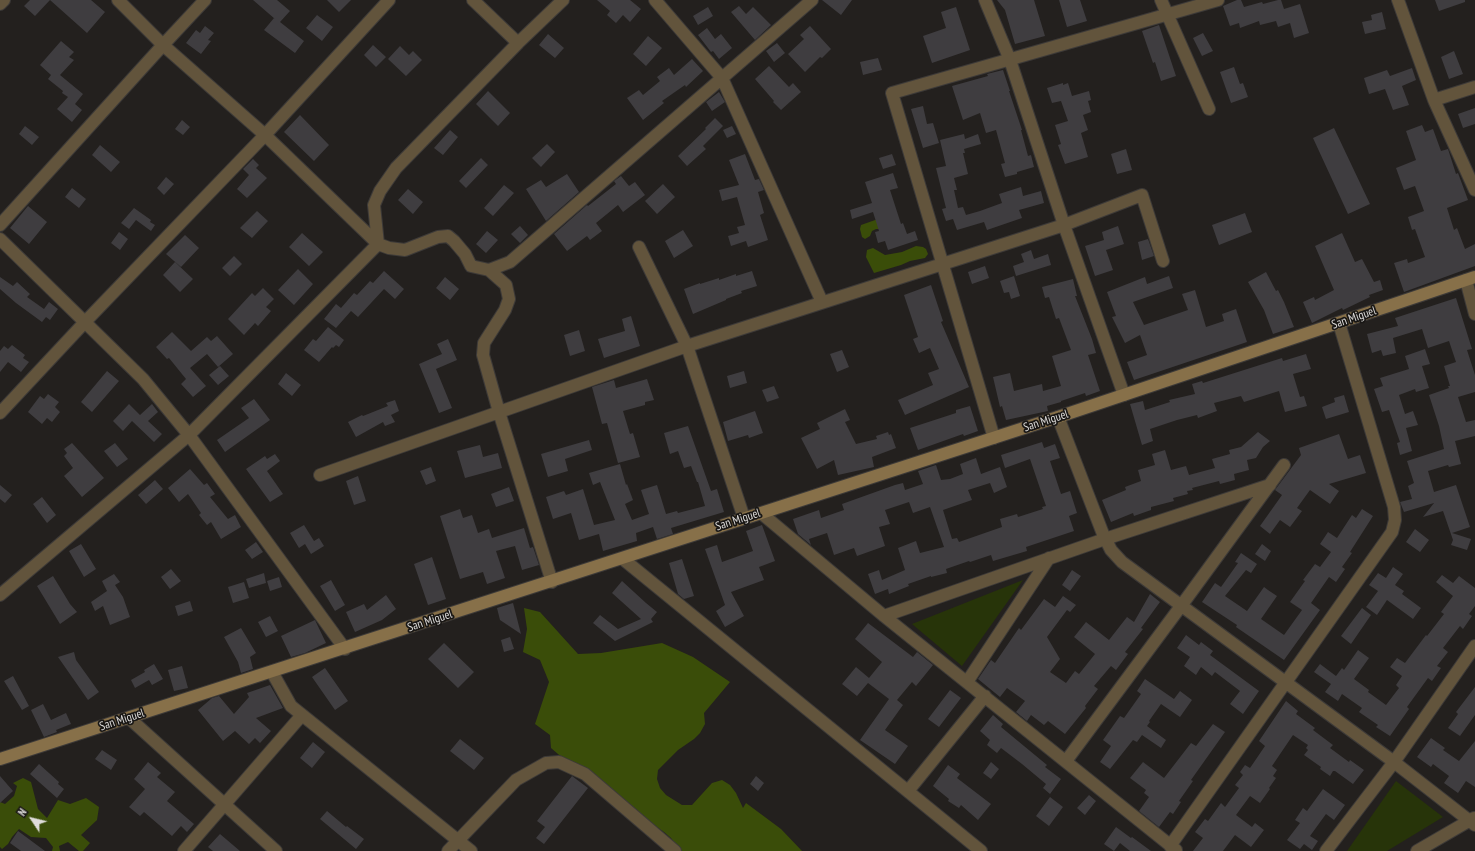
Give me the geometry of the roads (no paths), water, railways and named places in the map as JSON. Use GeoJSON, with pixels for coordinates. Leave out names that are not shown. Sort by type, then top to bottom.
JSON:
{"type":"FeatureCollection","features":[{"type":"Feature","properties":{"kind":"street"},"geometry":{"type":"LineString","coordinates":[[0,4],[4,0]]}},
{"type":"Feature","properties":{"kind":"street"},"geometry":{"type":"LineString","coordinates":[[118,0],[163,44],[266,135],[378,244],[389,248],[405,250],[438,237],[448,236],[465,254],[471,266],[489,270],[506,285],[509,299],[505,310],[484,343],[483,355],[499,412],[552,582]]}},
{"type":"Feature","properties":{"kind":"street"},"geometry":{"type":"LineString","coordinates":[[0,226],[163,44],[206,0]]}},
{"type":"Feature","properties":{"kind":"street"},"geometry":{"type":"LineString","coordinates":[[0,413],[85,322],[266,135],[388,0]]}},
{"type":"Feature","properties":{"kind":"street"},"geometry":{"type":"LineString","coordinates":[[473,0],[518,43]]}},
{"type":"Feature","properties":{"kind":"street"},"geometry":{"type":"LineString","coordinates":[[378,244],[374,205],[380,191],[396,168],[518,43],[563,0]]}},
{"type":"Feature","properties":{"kind":"street"},"geometry":{"type":"LineString","coordinates":[[655,0],[722,78],[822,302]]}},
{"type":"Feature","properties":{"kind":"street"},"geometry":{"type":"LineString","coordinates":[[489,270],[510,262],[812,0]]}},
{"type":"Feature","properties":{"kind":"street"},"geometry":{"type":"LineString","coordinates":[[985,0],[1010,60],[1064,225],[1124,395]]}},
{"type":"Feature","properties":{"kind":"street"},"geometry":{"type":"LineString","coordinates":[[1161,0],[1209,109]]}},
{"type":"Feature","properties":{"kind":"street"},"geometry":{"type":"LineString","coordinates":[[994,438],[892,93],[1218,0]]}},
{"type":"Feature","properties":{"kind":"street"},"geometry":{"type":"LineString","coordinates":[[1398,0],[1434,100],[1475,190]]}},
{"type":"Feature","properties":{"kind":"street"},"geometry":{"type":"LineString","coordinates":[[1434,100],[1475,87]]}},
{"type":"Feature","properties":{"kind":"street"},"geometry":{"type":"LineString","coordinates":[[320,475],[687,346],[1064,225],[1142,195],[1164,260]]}},
{"type":"Feature","properties":{"kind":"street"},"geometry":{"type":"LineString","coordinates":[[0,239],[143,379],[189,435],[344,649]]}},
{"type":"Feature","properties":{"kind":"street"},"geometry":{"type":"LineString","coordinates":[[0,595],[189,435],[378,244]]}},
{"type":"Feature","properties":{"kind":"street"},"geometry":{"type":"LineString","coordinates":[[639,247],[687,346],[744,518]]}},
{"type":"Feature","properties":{"kind":"street"},"geometry":{"type":"LineString","coordinates":[[1470,279],[1475,314]]}},
{"type":"Feature","properties":{"kind":"street","name":"San Miguel"},"geometry":{"type":"LineString","coordinates":[[0,759],[552,582],[744,518],[994,438],[1470,279]]}},
{"type":"Feature","properties":{"kind":"street"},"geometry":{"type":"LineString","coordinates":[[761,513],[884,616],[1173,848],[1392,532],[1395,520],[1394,507],[1339,323]]}},
{"type":"Feature","properties":{"kind":"street"},"geometry":{"type":"LineString","coordinates":[[1058,417],[1105,539],[1111,550],[1122,562],[1473,821],[1417,851]]}},
{"type":"Feature","properties":{"kind":"street"},"geometry":{"type":"LineString","coordinates":[[1066,761],[1284,465]]}},
{"type":"Feature","properties":{"kind":"street"},"geometry":{"type":"LineString","coordinates":[[884,616],[1049,558],[1270,485]]}},
{"type":"Feature","properties":{"kind":"street"},"geometry":{"type":"LineString","coordinates":[[967,682],[1049,558]]}},
{"type":"Feature","properties":{"kind":"street"},"geometry":{"type":"LineString","coordinates":[[623,559],[981,851]]}},
{"type":"Feature","properties":{"kind":"street"},"geometry":{"type":"LineString","coordinates":[[1326,851],[1394,762],[1475,646]]}},
{"type":"Feature","properties":{"kind":"street"},"geometry":{"type":"LineString","coordinates":[[272,672],[291,706],[302,716],[472,851]]}},
{"type":"Feature","properties":{"kind":"street"},"geometry":{"type":"LineString","coordinates":[[908,791],[985,696]]}},
{"type":"Feature","properties":{"kind":"street"},"geometry":{"type":"LineString","coordinates":[[184,851],[302,716]]}},
{"type":"Feature","properties":{"kind":"street"},"geometry":{"type":"LineString","coordinates":[[129,718],[276,851]]}},
{"type":"Feature","properties":{"kind":"street"},"geometry":{"type":"LineString","coordinates":[[448,851],[516,780],[546,764],[559,762],[585,774],[675,851]]}}]}
